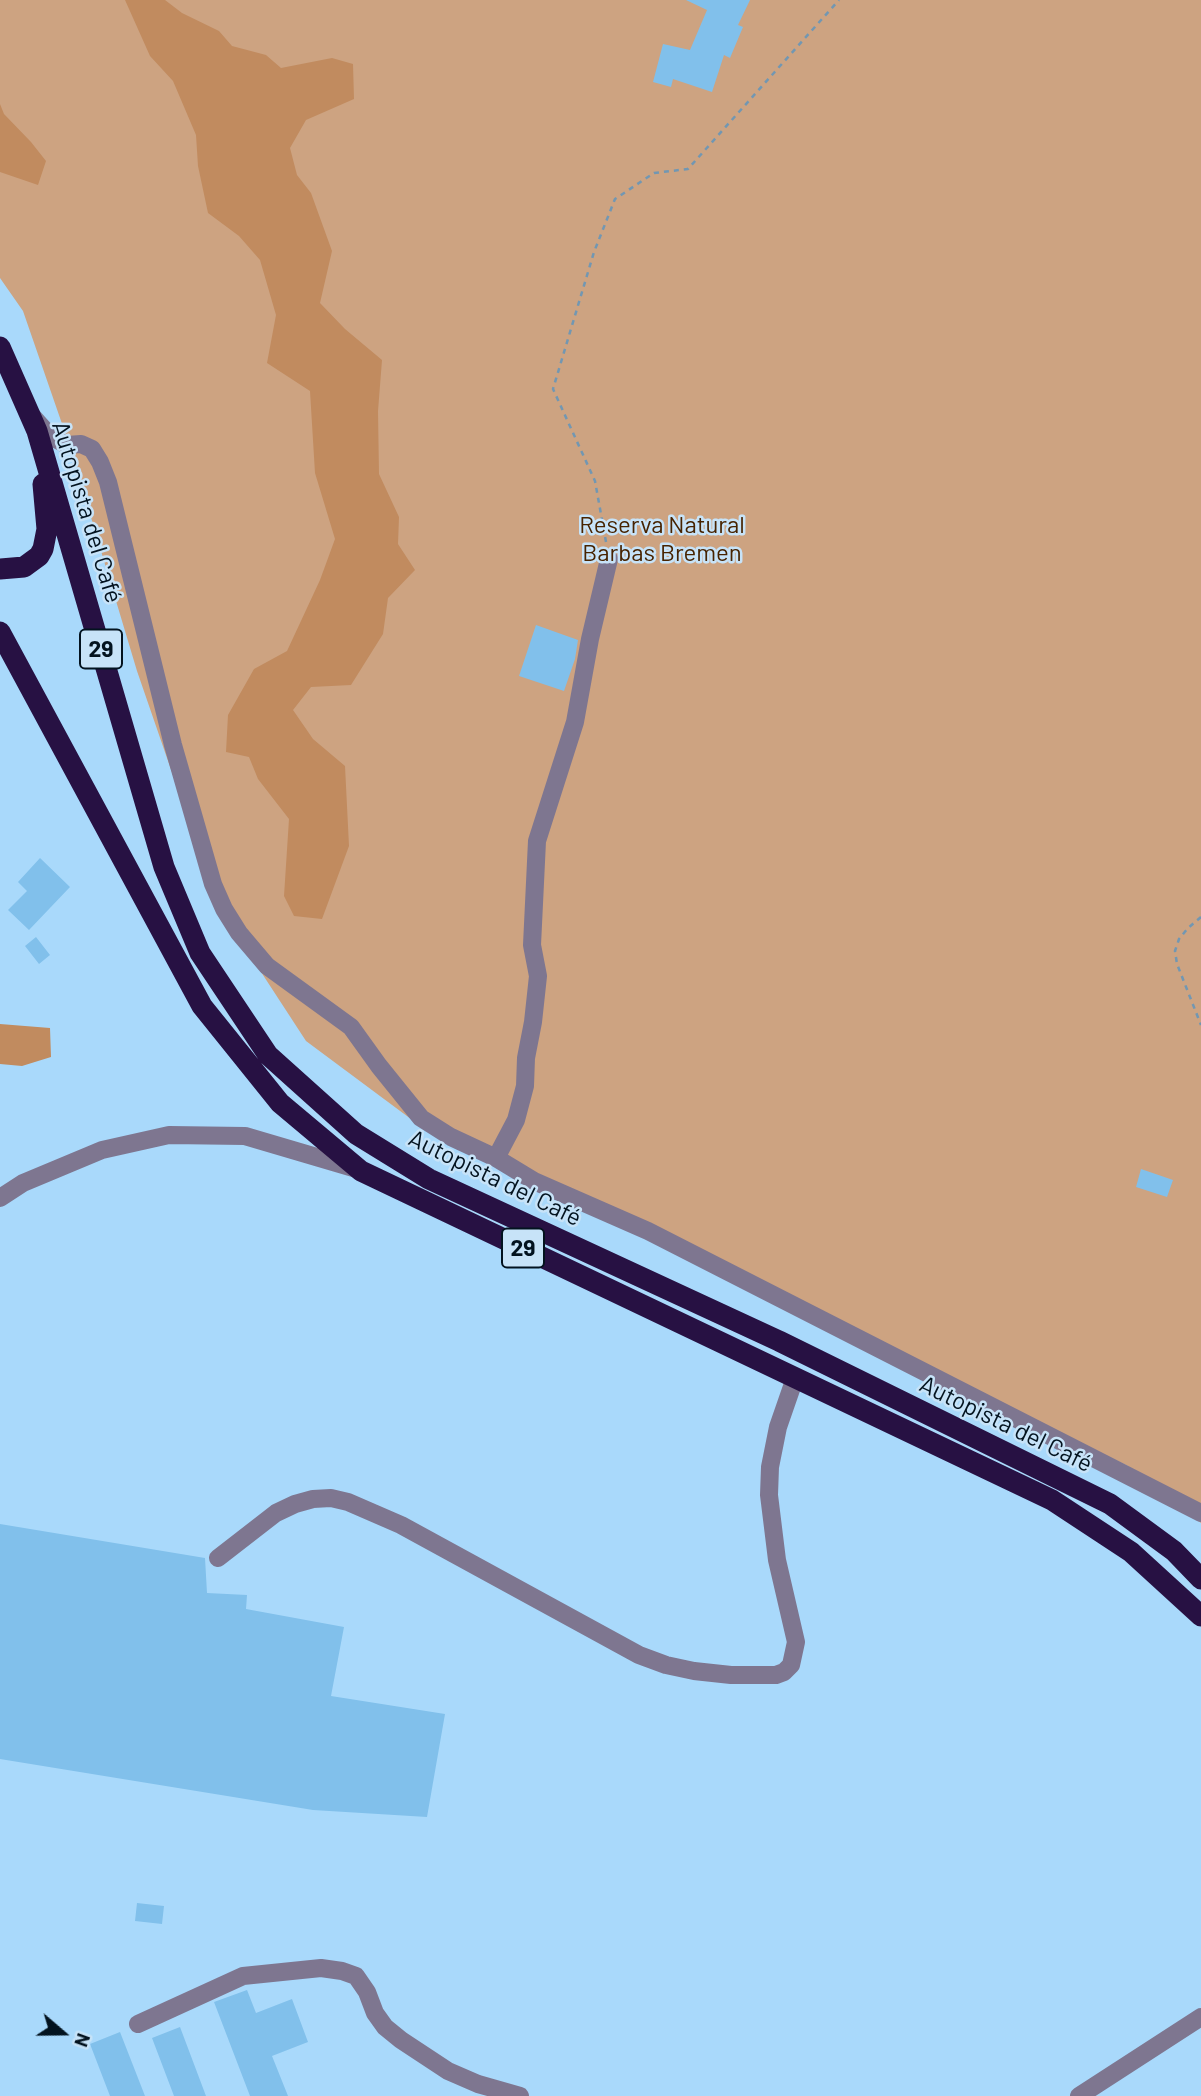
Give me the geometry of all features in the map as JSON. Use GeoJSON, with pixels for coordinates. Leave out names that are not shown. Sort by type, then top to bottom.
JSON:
{"type":"FeatureCollection","features":[{"type":"Feature","properties":{"kind":"highway","name":"Autopista del Café"},"geometry":{"type":"LineString","coordinates":[[0,347],[33,422],[164,867],[200,953],[268,1055],[356,1134],[429,1179],[766,1336],[1110,1504],[1174,1551],[1201,1579]]}},
{"type":"Feature","properties":{"kind":"highway"},"geometry":{"type":"LineString","coordinates":[[0,569],[24,567],[39,556],[43,549],[47,529],[33,422]]}},
{"type":"Feature","properties":{"kind":"highway","name":"Autopista del Café"},"geometry":{"type":"LineString","coordinates":[[0,632],[202,1006],[280,1104],[361,1171],[1052,1500],[1131,1552],[1201,1616]]}},
{"type":"Feature","properties":{"kind":"street"},"geometry":{"type":"LineString","coordinates":[[33,422],[67,445],[82,444],[92,449],[108,482],[173,745],[213,884],[224,909],[239,933],[267,966],[351,1027],[421,1118],[451,1138],[496,1158],[534,1181],[648,1231],[1201,1513]]}},
{"type":"Feature","properties":{"kind":"street"},"geometry":{"type":"LineString","coordinates":[[496,1158],[516,1120],[525,1086],[526,1058],[538,976],[532,945],[537,841],[575,722],[590,639],[609,559]]}},
{"type":"Feature","properties":{"kind":"street"},"geometry":{"type":"LineString","coordinates":[[0,1198],[23,1183],[102,1150],[169,1135],[245,1136],[361,1171]]}},
{"type":"Feature","properties":{"kind":"street"},"geometry":{"type":"LineString","coordinates":[[218,1558],[251,1530],[295,1504],[313,1499],[340,1500],[401,1525],[639,1655],[666,1665],[706,1673],[752,1675],[784,1672],[791,1665],[796,1642],[777,1560],[769,1494],[770,1467],[778,1427],[795,1378]]}},
{"type":"Feature","properties":{"kind":"street"},"geometry":{"type":"LineString","coordinates":[[138,2024],[243,1976],[321,1968],[342,1971],[356,1976],[367,1992],[374,2013],[385,2027],[401,2040],[448,2071],[478,2084],[520,2096]]}},
{"type":"Feature","properties":{"kind":"street"},"geometry":{"type":"LineString","coordinates":[[1079,2096],[1201,2017]]}},
{"type":"Feature","properties":{"kind":"path"},"geometry":{"type":"LineString","coordinates":[[609,559],[595,481],[553,390],[594,252],[615,199],[654,173],[688,169],[839,0]]}},
{"type":"Feature","properties":{"kind":"path"},"geometry":{"type":"LineString","coordinates":[[1201,917],[1179,939],[1175,951],[1177,964],[1201,1025]]}},
{"type":"Feature","properties":{"kind":"green space","name":"Reserva Natural Barbas Bremen"},"geometry":{"type":"Polygon","coordinates":[[[0,0],[1201,0],[1201,1523],[1128,1466],[423,1128],[306,1041],[218,906],[137,671],[69,444],[23,311],[0,278],[0,0]]]}},
{"type":"Feature","properties":{"kind":"shaded area"},"geometry":{"type":"Polygon","coordinates":[[[125,0],[165,0],[182,13],[219,31],[232,46],[266,55],[281,68],[332,58],[353,64],[354,99],[306,120],[290,148],[297,175],[311,193],[332,251],[320,303],[345,329],[382,360],[378,411],[379,474],[399,517],[398,544],[415,570],[388,598],[383,634],[351,685],[311,687],[293,710],[313,739],[345,766],[349,846],[322,919],[294,916],[284,896],[289,819],[258,779],[249,757],[226,752],[228,715],[254,669],[287,651],[320,580],[335,539],[315,473],[310,391],[267,363],[276,315],[260,260],[239,236],[208,213],[198,166],[196,135],[173,81],[150,56],[125,0]]]}},
{"type":"Feature","properties":{"kind":"shaded area"},"geometry":{"type":"Polygon","coordinates":[[[0,104],[4,114],[46,161],[38,185],[0,172],[0,104]]]}},
{"type":"Feature","properties":{"kind":"shaded area"},"geometry":{"type":"Polygon","coordinates":[[[0,1024],[50,1028],[51,1057],[22,1066],[0,1064],[0,1024]]]}},
{"type":"Feature","properties":{"kind":"building"},"geometry":{"type":"Polygon","coordinates":[[[686,0],[750,0],[738,25],[743,27],[730,58],[724,55],[712,92],[673,79],[671,87],[653,82],[663,44],[690,50],[707,10],[686,0]]]}},
{"type":"Feature","properties":{"kind":"building"},"geometry":{"type":"Polygon","coordinates":[[[536,625],[578,640],[575,659],[564,691],[519,676],[536,625]]]}},
{"type":"Feature","properties":{"kind":"building"},"geometry":{"type":"Polygon","coordinates":[[[40,858],[70,887],[29,930],[8,910],[27,891],[18,882],[40,858]]]}},
{"type":"Feature","properties":{"kind":"building"},"geometry":{"type":"Polygon","coordinates":[[[36,937],[50,955],[39,964],[25,946],[36,937]]]}},
{"type":"Feature","properties":{"kind":"building"},"geometry":{"type":"Polygon","coordinates":[[[1141,1169],[1173,1180],[1167,1197],[1136,1187],[1141,1169]]]}},
{"type":"Feature","properties":{"kind":"building"},"geometry":{"type":"Polygon","coordinates":[[[0,1524],[205,1558],[207,1593],[247,1595],[246,1609],[344,1627],[331,1696],[445,1714],[427,1817],[313,1810],[0,1759],[0,1524]]]}},
{"type":"Feature","properties":{"kind":"building"},"geometry":{"type":"Polygon","coordinates":[[[137,1903],[164,1906],[162,1924],[135,1921],[137,1903]]]}},
{"type":"Feature","properties":{"kind":"building"},"geometry":{"type":"Polygon","coordinates":[[[247,1990],[256,2013],[292,1999],[308,2042],[272,2056],[288,2096],[250,2096],[214,2002],[247,1990]]]}},
{"type":"Feature","properties":{"kind":"building"},"geometry":{"type":"Polygon","coordinates":[[[180,2027],[206,2096],[174,2096],[152,2038],[180,2027]]]}},
{"type":"Feature","properties":{"kind":"building"},"geometry":{"type":"Polygon","coordinates":[[[120,2032],[145,2096],[110,2096],[90,2044],[120,2032]]]}}]}
